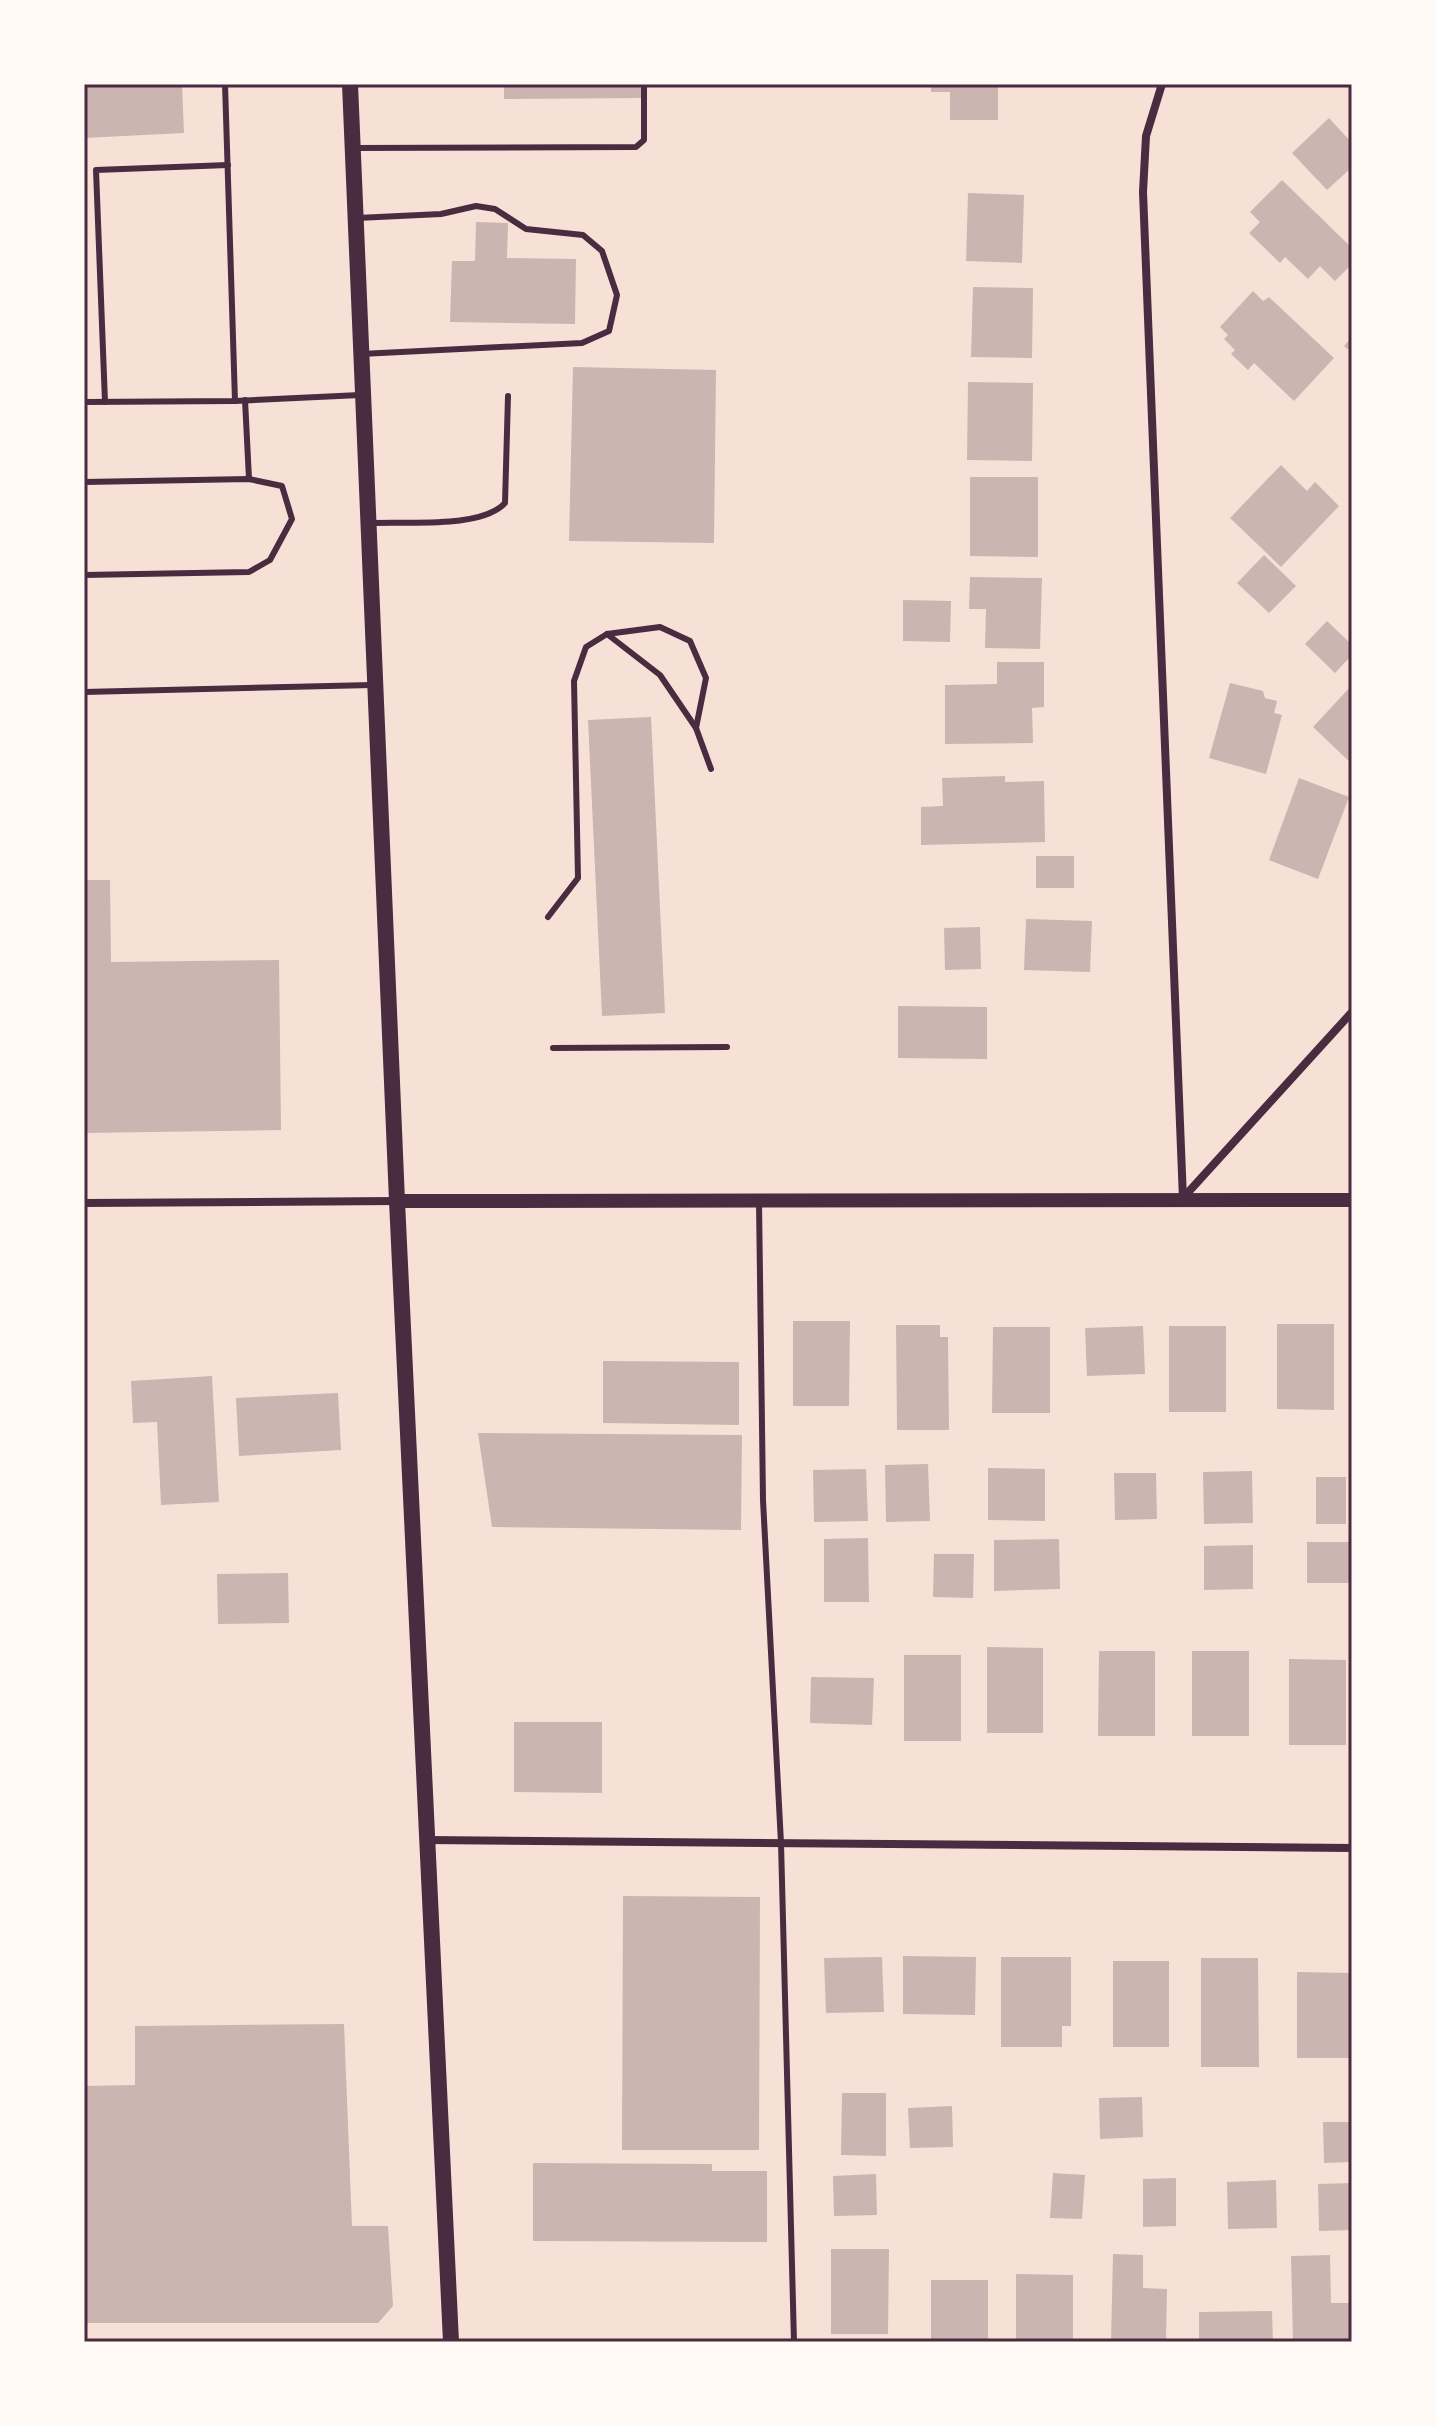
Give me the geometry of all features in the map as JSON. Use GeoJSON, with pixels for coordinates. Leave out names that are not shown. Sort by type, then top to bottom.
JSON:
{"type":"FeatureCollection","features":[{"type":"Feature","properties":{"kind":"main road"},"geometry":{"type":"LineString","coordinates":[[350,84],[397,1201],[451,2342]]}},
{"type":"Feature","properties":{"kind":"street"},"geometry":{"type":"LineString","coordinates":[[1162,84],[1146,136],[1143,192],[1183,1199]]}},
{"type":"Feature","properties":{"kind":"street"},"geometry":{"type":"LineString","coordinates":[[1183,1199],[1352,1012]]}},
{"type":"Feature","properties":{"kind":"street"},"geometry":{"type":"LineString","coordinates":[[84,1203],[1352,1200]]}},
{"type":"Feature","properties":{"kind":"street"},"geometry":{"type":"LineString","coordinates":[[427,1840],[1352,1848]]}},
{"type":"Feature","properties":{"kind":"lane"},"geometry":{"type":"LineString","coordinates":[[225,84],[235,401]]}},
{"type":"Feature","properties":{"kind":"lane"},"geometry":{"type":"LineString","coordinates":[[353,148],[636,147],[644,140],[644,84]]}},
{"type":"Feature","properties":{"kind":"lane"},"geometry":{"type":"LineString","coordinates":[[105,402],[96,170],[228,165]]}},
{"type":"Feature","properties":{"kind":"lane"},"geometry":{"type":"LineString","coordinates":[[356,218],[441,214],[476,206],[495,209],[526,229],[583,235],[602,251],[617,295],[609,331],[582,343],[361,354]]}},
{"type":"Feature","properties":{"kind":"lane"},"geometry":{"type":"LineString","coordinates":[[84,402],[235,401],[364,395]]}},
{"type":"Feature","properties":{"kind":"lane"},"geometry":{"type":"LineString","coordinates":[[368,523],[476,519],[495,514],[505,503],[508,396]]}},
{"type":"Feature","properties":{"kind":"lane"},"geometry":{"type":"LineString","coordinates":[[245,400],[249,479]]}},
{"type":"Feature","properties":{"kind":"lane"},"geometry":{"type":"LineString","coordinates":[[84,482],[249,479],[282,486],[292,519],[270,560],[249,572],[84,575]]}},
{"type":"Feature","properties":{"kind":"lane"},"geometry":{"type":"LineString","coordinates":[[548,917],[578,878],[574,681],[586,647],[607,634],[660,627],[690,641],[706,678],[696,728]]}},
{"type":"Feature","properties":{"kind":"lane"},"geometry":{"type":"LineString","coordinates":[[607,634],[660,675],[696,728],[711,769]]}},
{"type":"Feature","properties":{"kind":"lane"},"geometry":{"type":"LineString","coordinates":[[84,692],[375,685]]}},
{"type":"Feature","properties":{"kind":"lane"},"geometry":{"type":"LineString","coordinates":[[553,1048],[727,1047]]}},
{"type":"Feature","properties":{"kind":"lane"},"geometry":{"type":"LineString","coordinates":[[759,1200],[763,1500],[781,1843],[794,2342]]}},
{"type":"Feature","properties":{"kind":"building"},"geometry":{"type":"Polygon","coordinates":[[[84,84],[182,84],[184,133],[84,138],[84,84]]]}},
{"type":"Feature","properties":{"kind":"building"},"geometry":{"type":"Polygon","coordinates":[[[504,84],[641,84],[641,98],[504,99],[504,84]]]}},
{"type":"Feature","properties":{"kind":"building"},"geometry":{"type":"Polygon","coordinates":[[[931,84],[998,85],[998,120],[950,120],[950,92],[931,92],[931,84]]]}},
{"type":"Feature","properties":{"kind":"building"},"geometry":{"type":"Polygon","coordinates":[[[1329,118],[1352,143],[1352,167],[1327,190],[1292,153],[1329,118]]]}},
{"type":"Feature","properties":{"kind":"building"},"geometry":{"type":"Polygon","coordinates":[[[1282,180],[1352,248],[1352,264],[1335,281],[1320,266],[1308,279],[1285,257],[1280,263],[1249,233],[1260,222],[1250,212],[1282,180]]]}},
{"type":"Feature","properties":{"kind":"building"},"geometry":{"type":"Polygon","coordinates":[[[968,193],[1024,195],[1022,263],[966,261],[968,193]]]}},
{"type":"Feature","properties":{"kind":"building"},"geometry":{"type":"Polygon","coordinates":[[[476,222],[508,223],[507,258],[576,259],[575,324],[450,322],[452,261],[475,261],[476,222]]]}},
{"type":"Feature","properties":{"kind":"building"},"geometry":{"type":"Polygon","coordinates":[[[973,287],[1033,288],[1032,358],[971,357],[973,287]]]}},
{"type":"Feature","properties":{"kind":"building"},"geometry":{"type":"Polygon","coordinates":[[[1253,291],[1263,301],[1269,297],[1334,358],[1294,401],[1254,363],[1248,370],[1231,354],[1235,350],[1224,339],[1228,335],[1220,327],[1253,291]]]}},
{"type":"Feature","properties":{"kind":"building"},"geometry":{"type":"Polygon","coordinates":[[[1352,337],[1352,353],[1344,346],[1352,337]]]}},
{"type":"Feature","properties":{"kind":"building"},"geometry":{"type":"Polygon","coordinates":[[[573,367],[716,370],[714,543],[569,541],[573,367]]]}},
{"type":"Feature","properties":{"kind":"building"},"geometry":{"type":"Polygon","coordinates":[[[968,382],[1033,383],[1032,461],[967,460],[968,382]]]}},
{"type":"Feature","properties":{"kind":"building"},"geometry":{"type":"Polygon","coordinates":[[[1281,465],[1307,491],[1315,482],[1339,506],[1281,567],[1230,518],[1281,465]]]}},
{"type":"Feature","properties":{"kind":"building"},"geometry":{"type":"Polygon","coordinates":[[[970,477],[1038,477],[1038,557],[970,556],[970,477]]]}},
{"type":"Feature","properties":{"kind":"building"},"geometry":{"type":"Polygon","coordinates":[[[1264,555],[1296,586],[1269,613],[1237,583],[1264,555]]]}},
{"type":"Feature","properties":{"kind":"building"},"geometry":{"type":"Polygon","coordinates":[[[970,577],[1042,578],[1040,649],[985,648],[986,609],[969,609],[970,577]]]}},
{"type":"Feature","properties":{"kind":"building"},"geometry":{"type":"Polygon","coordinates":[[[903,600],[951,601],[950,642],[903,641],[903,600]]]}},
{"type":"Feature","properties":{"kind":"building"},"geometry":{"type":"Polygon","coordinates":[[[1327,621],[1352,645],[1352,655],[1335,673],[1305,644],[1327,621]]]}},
{"type":"Feature","properties":{"kind":"building"},"geometry":{"type":"Polygon","coordinates":[[[997,662],[1044,662],[1044,707],[1032,708],[1033,743],[945,744],[945,685],[997,684],[997,662]]]}},
{"type":"Feature","properties":{"kind":"building"},"geometry":{"type":"Polygon","coordinates":[[[1230,683],[1263,691],[1265,698],[1277,701],[1274,713],[1282,715],[1266,774],[1209,758],[1230,683]]]}},
{"type":"Feature","properties":{"kind":"building"},"geometry":{"type":"Polygon","coordinates":[[[1352,685],[1352,764],[1313,727],[1352,685]]]}},
{"type":"Feature","properties":{"kind":"building"},"geometry":{"type":"Polygon","coordinates":[[[651,717],[665,1013],[602,1016],[588,720],[651,717]]]}},
{"type":"Feature","properties":{"kind":"building"},"geometry":{"type":"Polygon","coordinates":[[[1005,776],[1005,782],[1044,781],[1045,842],[921,845],[921,807],[943,806],[942,778],[1005,776]]]}},
{"type":"Feature","properties":{"kind":"building"},"geometry":{"type":"Polygon","coordinates":[[[1299,778],[1349,797],[1318,879],[1269,860],[1299,778]]]}},
{"type":"Feature","properties":{"kind":"building"},"geometry":{"type":"Polygon","coordinates":[[[1036,856],[1074,856],[1074,888],[1036,888],[1036,856]]]}},
{"type":"Feature","properties":{"kind":"building"},"geometry":{"type":"Polygon","coordinates":[[[84,880],[110,880],[111,962],[279,960],[281,1130],[84,1133],[84,880]]]}},
{"type":"Feature","properties":{"kind":"building"},"geometry":{"type":"Polygon","coordinates":[[[1026,919],[1092,921],[1090,972],[1024,970],[1026,919]]]}},
{"type":"Feature","properties":{"kind":"building"},"geometry":{"type":"Polygon","coordinates":[[[980,927],[981,969],[945,970],[944,928],[980,927]]]}},
{"type":"Feature","properties":{"kind":"building"},"geometry":{"type":"Polygon","coordinates":[[[898,1006],[987,1007],[987,1059],[898,1058],[898,1006]]]}},
{"type":"Feature","properties":{"kind":"building"},"geometry":{"type":"Polygon","coordinates":[[[793,1321],[850,1321],[849,1406],[793,1406],[793,1321]]]}},
{"type":"Feature","properties":{"kind":"building"},"geometry":{"type":"Polygon","coordinates":[[[1277,1324],[1334,1324],[1334,1410],[1277,1409],[1277,1324]]]}},
{"type":"Feature","properties":{"kind":"building"},"geometry":{"type":"Polygon","coordinates":[[[896,1325],[940,1325],[940,1337],[948,1337],[949,1430],[897,1430],[896,1325]]]}},
{"type":"Feature","properties":{"kind":"building"},"geometry":{"type":"Polygon","coordinates":[[[1143,1326],[1145,1374],[1087,1376],[1085,1328],[1143,1326]]]}},
{"type":"Feature","properties":{"kind":"building"},"geometry":{"type":"Polygon","coordinates":[[[1169,1326],[1226,1326],[1226,1412],[1169,1412],[1169,1326]]]}},
{"type":"Feature","properties":{"kind":"building"},"geometry":{"type":"Polygon","coordinates":[[[993,1327],[1050,1327],[1050,1413],[992,1413],[993,1327]]]}},
{"type":"Feature","properties":{"kind":"building"},"geometry":{"type":"Polygon","coordinates":[[[603,1361],[739,1362],[739,1425],[603,1423],[603,1361]]]}},
{"type":"Feature","properties":{"kind":"building"},"geometry":{"type":"Polygon","coordinates":[[[212,1376],[219,1502],[161,1505],[157,1422],[133,1423],[131,1381],[212,1376]]]}},
{"type":"Feature","properties":{"kind":"building"},"geometry":{"type":"Polygon","coordinates":[[[338,1393],[341,1450],[239,1456],[236,1398],[338,1393]]]}},
{"type":"Feature","properties":{"kind":"building"},"geometry":{"type":"Polygon","coordinates":[[[478,1433],[742,1435],[741,1530],[492,1527],[478,1433]]]}},
{"type":"Feature","properties":{"kind":"building"},"geometry":{"type":"Polygon","coordinates":[[[928,1464],[930,1521],[886,1522],[885,1465],[928,1464]]]}},
{"type":"Feature","properties":{"kind":"building"},"geometry":{"type":"Polygon","coordinates":[[[988,1468],[1045,1469],[1045,1521],[988,1520],[988,1468]]]}},
{"type":"Feature","properties":{"kind":"building"},"geometry":{"type":"Polygon","coordinates":[[[866,1469],[868,1521],[814,1522],[813,1470],[866,1469]]]}},
{"type":"Feature","properties":{"kind":"building"},"geometry":{"type":"Polygon","coordinates":[[[1252,1471],[1253,1523],[1204,1524],[1203,1472],[1252,1471]]]}},
{"type":"Feature","properties":{"kind":"building"},"geometry":{"type":"Polygon","coordinates":[[[1114,1473],[1156,1473],[1157,1519],[1115,1520],[1114,1473]]]}},
{"type":"Feature","properties":{"kind":"building"},"geometry":{"type":"Polygon","coordinates":[[[1316,1477],[1346,1477],[1346,1524],[1316,1524],[1316,1477]]]}},
{"type":"Feature","properties":{"kind":"building"},"geometry":{"type":"Polygon","coordinates":[[[868,1538],[869,1602],[824,1602],[824,1539],[868,1538]]]}},
{"type":"Feature","properties":{"kind":"building"},"geometry":{"type":"Polygon","coordinates":[[[1059,1539],[1060,1589],[994,1591],[994,1540],[1059,1539]]]}},
{"type":"Feature","properties":{"kind":"building"},"geometry":{"type":"Polygon","coordinates":[[[1307,1542],[1349,1542],[1349,1583],[1307,1583],[1307,1542]]]}},
{"type":"Feature","properties":{"kind":"building"},"geometry":{"type":"Polygon","coordinates":[[[1253,1545],[1253,1589],[1204,1590],[1204,1546],[1253,1545]]]}},
{"type":"Feature","properties":{"kind":"building"},"geometry":{"type":"Polygon","coordinates":[[[934,1554],[974,1554],[973,1598],[933,1597],[934,1554]]]}},
{"type":"Feature","properties":{"kind":"building"},"geometry":{"type":"Polygon","coordinates":[[[288,1573],[289,1623],[218,1624],[217,1574],[288,1573]]]}},
{"type":"Feature","properties":{"kind":"building"},"geometry":{"type":"Polygon","coordinates":[[[987,1647],[1043,1648],[1043,1733],[987,1733],[987,1647]]]}},
{"type":"Feature","properties":{"kind":"building"},"geometry":{"type":"Polygon","coordinates":[[[1099,1651],[1155,1651],[1155,1736],[1098,1736],[1099,1651]]]}},
{"type":"Feature","properties":{"kind":"building"},"geometry":{"type":"Polygon","coordinates":[[[1192,1651],[1249,1651],[1249,1736],[1192,1736],[1192,1651]]]}},
{"type":"Feature","properties":{"kind":"building"},"geometry":{"type":"Polygon","coordinates":[[[904,1655],[961,1655],[961,1741],[904,1741],[904,1655]]]}},
{"type":"Feature","properties":{"kind":"building"},"geometry":{"type":"Polygon","coordinates":[[[1289,1659],[1346,1660],[1346,1745],[1289,1745],[1289,1659]]]}},
{"type":"Feature","properties":{"kind":"building"},"geometry":{"type":"Polygon","coordinates":[[[811,1677],[874,1678],[872,1725],[810,1723],[811,1677]]]}},
{"type":"Feature","properties":{"kind":"building"},"geometry":{"type":"Polygon","coordinates":[[[514,1722],[602,1722],[602,1793],[514,1792],[514,1722]]]}},
{"type":"Feature","properties":{"kind":"building"},"geometry":{"type":"Polygon","coordinates":[[[623,1896],[760,1897],[759,2150],[622,2150],[623,1896]]]}},
{"type":"Feature","properties":{"kind":"building"},"geometry":{"type":"Polygon","coordinates":[[[903,1956],[976,1957],[975,2015],[903,2014],[903,1956]]]}},
{"type":"Feature","properties":{"kind":"building"},"geometry":{"type":"Polygon","coordinates":[[[882,1957],[884,2012],[826,2013],[824,1958],[882,1957]]]}},
{"type":"Feature","properties":{"kind":"building"},"geometry":{"type":"Polygon","coordinates":[[[1001,1957],[1071,1957],[1071,2026],[1062,2026],[1062,2047],[1001,2047],[1001,1957]]]}},
{"type":"Feature","properties":{"kind":"building"},"geometry":{"type":"Polygon","coordinates":[[[1201,1958],[1258,1958],[1259,2067],[1201,2067],[1201,1958]]]}},
{"type":"Feature","properties":{"kind":"building"},"geometry":{"type":"Polygon","coordinates":[[[1113,1961],[1169,1961],[1169,2047],[1113,2047],[1113,1961]]]}},
{"type":"Feature","properties":{"kind":"building"},"geometry":{"type":"Polygon","coordinates":[[[1297,1972],[1352,1973],[1352,2058],[1297,2058],[1297,1972]]]}},
{"type":"Feature","properties":{"kind":"building"},"geometry":{"type":"Polygon","coordinates":[[[344,2024],[352,2226],[388,2226],[393,2306],[378,2323],[84,2323],[84,2086],[135,2085],[135,2026],[344,2024]]]}},
{"type":"Feature","properties":{"kind":"building"},"geometry":{"type":"Polygon","coordinates":[[[842,2093],[886,2093],[886,2156],[841,2155],[842,2093]]]}},
{"type":"Feature","properties":{"kind":"building"},"geometry":{"type":"Polygon","coordinates":[[[1142,2097],[1143,2137],[1100,2139],[1099,2098],[1142,2097]]]}},
{"type":"Feature","properties":{"kind":"building"},"geometry":{"type":"Polygon","coordinates":[[[952,2106],[953,2147],[910,2148],[908,2108],[952,2106]]]}},
{"type":"Feature","properties":{"kind":"building"},"geometry":{"type":"Polygon","coordinates":[[[1323,2122],[1352,2122],[1352,2162],[1324,2163],[1323,2122]]]}},
{"type":"Feature","properties":{"kind":"building"},"geometry":{"type":"Polygon","coordinates":[[[533,2163],[712,2164],[712,2171],[767,2171],[767,2242],[533,2241],[533,2163]]]}},
{"type":"Feature","properties":{"kind":"building"},"geometry":{"type":"Polygon","coordinates":[[[1053,2173],[1085,2175],[1082,2219],[1050,2218],[1053,2173]]]}},
{"type":"Feature","properties":{"kind":"building"},"geometry":{"type":"Polygon","coordinates":[[[876,2174],[877,2215],[834,2216],[833,2176],[876,2174]]]}},
{"type":"Feature","properties":{"kind":"building"},"geometry":{"type":"Polygon","coordinates":[[[1176,2178],[1176,2226],[1143,2227],[1143,2179],[1176,2178]]]}},
{"type":"Feature","properties":{"kind":"building"},"geometry":{"type":"Polygon","coordinates":[[[1276,2180],[1277,2228],[1228,2229],[1227,2182],[1276,2180]]]}},
{"type":"Feature","properties":{"kind":"building"},"geometry":{"type":"Polygon","coordinates":[[[1352,2183],[1352,2230],[1319,2231],[1318,2184],[1352,2183]]]}},
{"type":"Feature","properties":{"kind":"building"},"geometry":{"type":"Polygon","coordinates":[[[831,2249],[889,2249],[888,2334],[831,2334],[831,2249]]]}},
{"type":"Feature","properties":{"kind":"building"},"geometry":{"type":"Polygon","coordinates":[[[1113,2254],[1143,2255],[1143,2288],[1167,2289],[1166,2342],[1111,2342],[1113,2254]]]}},
{"type":"Feature","properties":{"kind":"building"},"geometry":{"type":"Polygon","coordinates":[[[1330,2255],[1331,2303],[1351,2303],[1352,2342],[1293,2342],[1291,2256],[1330,2255]]]}},
{"type":"Feature","properties":{"kind":"building"},"geometry":{"type":"Polygon","coordinates":[[[1016,2274],[1073,2275],[1073,2342],[1016,2342],[1016,2274]]]}},
{"type":"Feature","properties":{"kind":"building"},"geometry":{"type":"Polygon","coordinates":[[[931,2280],[988,2280],[988,2342],[931,2342],[931,2280]]]}},
{"type":"Feature","properties":{"kind":"building"},"geometry":{"type":"Polygon","coordinates":[[[1272,2311],[1273,2342],[1199,2342],[1199,2312],[1272,2311]]]}}]}
